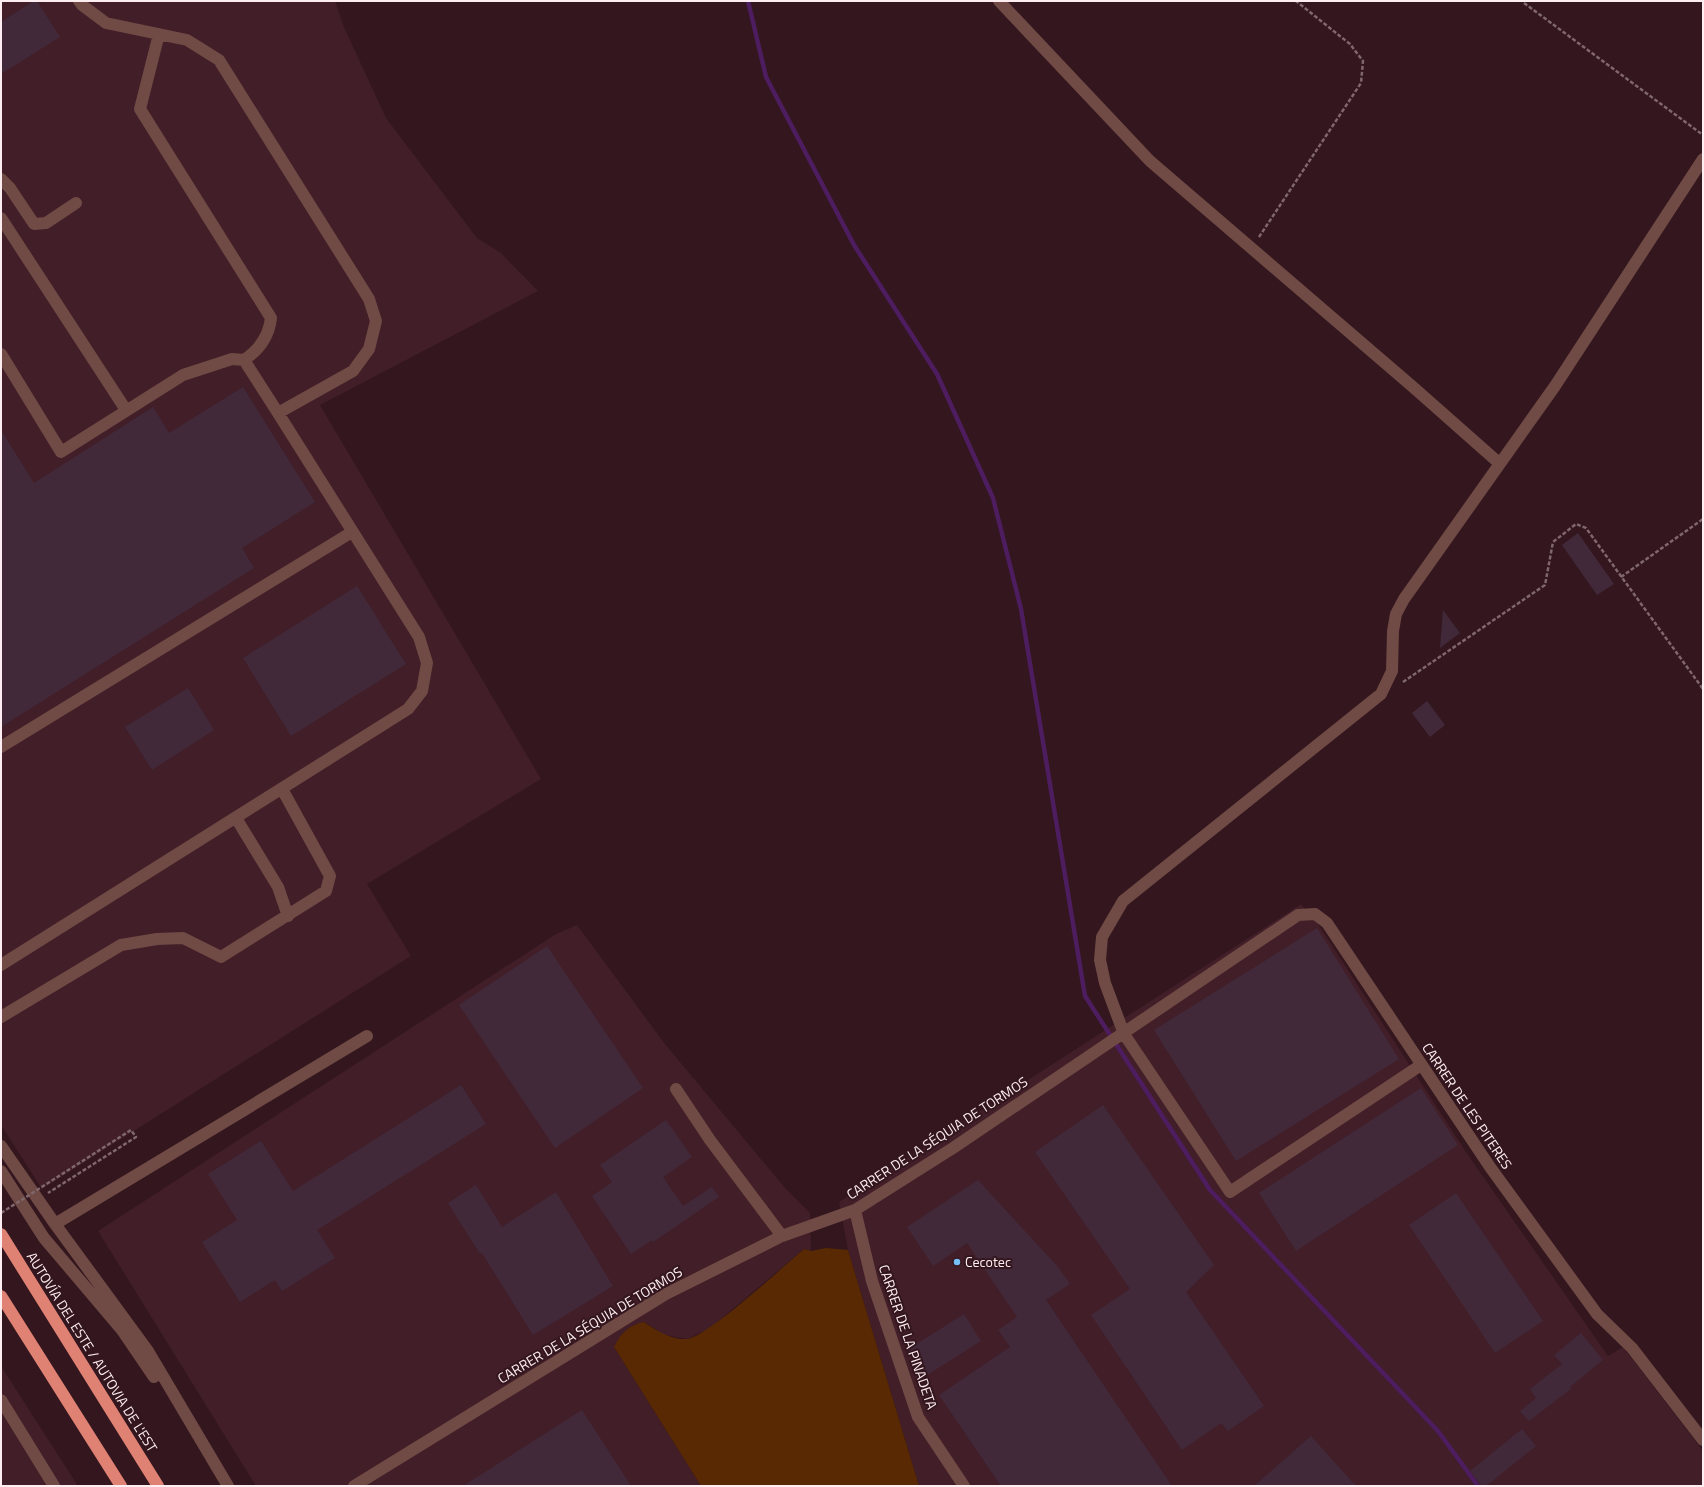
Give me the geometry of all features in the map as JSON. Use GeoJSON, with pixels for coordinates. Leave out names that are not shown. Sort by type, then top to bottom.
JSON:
{"type":"FeatureCollection","features":[{"type":"Feature","properties":{"kind":"highway","name":"AUTOVÍA DEL ESTE / AUTOVIA DE L'EST"},"geometry":{"type":"LineString","coordinates":[[1,1234],[158,1486]]}},
{"type":"Feature","properties":{"kind":"highway"},"geometry":{"type":"LineString","coordinates":[[1,1296],[121,1486]]}},
{"type":"Feature","properties":{"kind":"street"},"geometry":{"type":"LineString","coordinates":[[79,1],[82,5],[106,23],[187,40],[219,60],[369,299],[376,321],[369,349],[352,371],[278,413]]}},
{"type":"Feature","properties":{"kind":"street"},"geometry":{"type":"LineString","coordinates":[[999,1],[1150,161],[1499,463]]}},
{"type":"Feature","properties":{"kind":"street"},"geometry":{"type":"LineString","coordinates":[[1,354],[61,452],[126,410],[183,376],[232,359],[244,360],[256,352],[269,330],[271,318],[140,108],[159,34]]}},
{"type":"Feature","properties":{"kind":"street"},"geometry":{"type":"LineString","coordinates":[[1422,1065],[1230,1192],[1124,1034],[1105,983],[1100,960],[1102,937],[1123,901],[1381,694],[1392,671],[1393,631],[1396,614],[1404,599],[1555,386],[1703,159]]}},
{"type":"Feature","properties":{"kind":"street"},"geometry":{"type":"LineString","coordinates":[[1,179],[10,188],[34,224],[46,223],[76,203]]}},
{"type":"Feature","properties":{"kind":"street"},"geometry":{"type":"LineString","coordinates":[[1,218],[126,410]]}},
{"type":"Feature","properties":{"kind":"street"},"geometry":{"type":"LineString","coordinates":[[1,965],[282,790],[408,709],[422,691],[428,663],[419,637],[244,360]]}},
{"type":"Feature","properties":{"kind":"street"},"geometry":{"type":"LineString","coordinates":[[1,747],[352,532]]}},
{"type":"Feature","properties":{"kind":"street"},"geometry":{"type":"LineString","coordinates":[[1,1017],[121,945],[157,939],[183,938],[221,957],[326,891],[330,876],[282,790]]}},
{"type":"Feature","properties":{"kind":"street"},"geometry":{"type":"LineString","coordinates":[[236,818],[278,887],[288,916]]}},
{"type":"Feature","properties":{"kind":"street","name":"CARRER DE LA SÉQUIA DE TORMOS"},"geometry":{"type":"LineString","coordinates":[[354,1486],[666,1294],[782,1236],[855,1210],[953,1148],[1298,916],[1315,914]]}},
{"type":"Feature","properties":{"kind":"street","name":"CARRER DE LES PITERES"},"geometry":{"type":"LineString","coordinates":[[1315,914],[1327,923],[1490,1167],[1597,1314],[1632,1348],[1703,1440]]}},
{"type":"Feature","properties":{"kind":"street"},"geometry":{"type":"LineString","coordinates":[[55,1224],[367,1036]]}},
{"type":"Feature","properties":{"kind":"street"},"geometry":{"type":"LineString","coordinates":[[676,1089],[710,1140],[782,1236]]}},
{"type":"Feature","properties":{"kind":"street"},"geometry":{"type":"LineString","coordinates":[[1,1146],[55,1224],[148,1351],[200,1442]]}},
{"type":"Feature","properties":{"kind":"street"},"geometry":{"type":"LineString","coordinates":[[1,1171],[44,1238],[122,1330],[200,1442],[228,1486]]}},
{"type":"Feature","properties":{"kind":"street","name":"CARRER DE LA PINADETA"},"geometry":{"type":"LineString","coordinates":[[855,1210],[872,1281],[918,1416],[964,1486]]}},
{"type":"Feature","properties":{"kind":"street"},"geometry":{"type":"LineString","coordinates":[[1,1400],[54,1486]]}},
{"type":"Feature","properties":{"kind":"path"},"geometry":{"type":"LineString","coordinates":[[1251,249],[1361,83],[1363,61],[1350,44],[1296,1]]}},
{"type":"Feature","properties":{"kind":"path"},"geometry":{"type":"LineString","coordinates":[[1524,3],[1703,135]]}},
{"type":"Feature","properties":{"kind":"path"},"geometry":{"type":"LineString","coordinates":[[1621,577],[1703,519]]}},
{"type":"Feature","properties":{"kind":"path"},"geometry":{"type":"LineString","coordinates":[[1401,683],[1544,585],[1553,542],[1576,524],[1586,528],[1703,688]]}},
{"type":"Feature","properties":{"kind":"path"},"geometry":{"type":"LineString","coordinates":[[1,1213],[131,1130],[136,1137],[48,1193]]}},
{"type":"Feature","properties":{"kind":"shaded area"},"geometry":{"type":"Polygon","coordinates":[[[1,1],[335,1],[344,27],[386,118],[477,238],[501,253],[538,291],[320,405],[541,779],[367,884],[411,956],[42,1189],[1,1125],[1,1]]]}},
{"type":"Feature","properties":{"kind":"shaded area"},"geometry":{"type":"Polygon","coordinates":[[[1301,904],[1318,924],[1466,1152],[1608,1356],[1623,1347],[1703,1451],[1703,1486],[919,1486],[848,1250],[839,1202],[1301,904]]]}},
{"type":"Feature","properties":{"kind":"shaded area"},"geometry":{"type":"Polygon","coordinates":[[[577,925],[665,1044],[786,1189],[810,1213],[811,1251],[804,1249],[709,1329],[687,1339],[665,1335],[644,1322],[614,1347],[701,1486],[256,1486],[98,1231],[556,934],[577,925]]]}},
{"type":"Feature","properties":{"kind":"shaded area"},"geometry":{"type":"Polygon","coordinates":[[[826,1248],[848,1250],[919,1486],[701,1486],[614,1347],[626,1330],[634,1325],[644,1322],[675,1338],[687,1339],[697,1335],[728,1314],[804,1249],[811,1251],[826,1248]]]}},
{"type":"Feature","properties":{"kind":"shaded area"},"geometry":{"type":"Polygon","coordinates":[[[1,1366],[78,1486],[1,1486],[1,1366]]]}},
{"type":"Feature","properties":{"kind":"building"},"geometry":{"type":"Polygon","coordinates":[[[34,1],[37,1],[60,37],[1,74],[1,22],[34,1]]]}},
{"type":"Feature","properties":{"kind":"building"},"geometry":{"type":"Polygon","coordinates":[[[243,387],[315,502],[242,548],[254,568],[1,727],[1,430],[34,483],[153,407],[169,433],[243,387]]]}},
{"type":"Feature","properties":{"kind":"building"},"geometry":{"type":"Polygon","coordinates":[[[1578,533],[1614,584],[1597,595],[1562,545],[1578,533]]]}},
{"type":"Feature","properties":{"kind":"building"},"geometry":{"type":"Polygon","coordinates":[[[357,586],[406,664],[291,736],[243,658],[357,586]]]}},
{"type":"Feature","properties":{"kind":"building"},"geometry":{"type":"Polygon","coordinates":[[[1443,610],[1460,633],[1440,648],[1443,610]]]}},
{"type":"Feature","properties":{"kind":"building"},"geometry":{"type":"Polygon","coordinates":[[[188,688],[214,730],[152,770],[125,727],[188,688]]]}},
{"type":"Feature","properties":{"kind":"building"},"geometry":{"type":"Polygon","coordinates":[[[1427,701],[1445,725],[1430,737],[1412,713],[1427,701]]]}},
{"type":"Feature","properties":{"kind":"building"},"geometry":{"type":"Polygon","coordinates":[[[1317,928],[1399,1059],[1236,1161],[1154,1030],[1317,928]]]}},
{"type":"Feature","properties":{"kind":"building"},"geometry":{"type":"Polygon","coordinates":[[[547,946],[643,1088],[555,1148],[459,1005],[547,946]]]}},
{"type":"Feature","properties":{"kind":"building"},"geometry":{"type":"Polygon","coordinates":[[[461,1085],[486,1124],[317,1230],[335,1258],[282,1291],[275,1280],[240,1302],[202,1242],[237,1220],[208,1174],[261,1141],[293,1191],[461,1085]]]}},
{"type":"Feature","properties":{"kind":"building"},"geometry":{"type":"Polygon","coordinates":[[[1421,1088],[1458,1145],[1296,1251],[1259,1193],[1421,1088]]]}},
{"type":"Feature","properties":{"kind":"building"},"geometry":{"type":"Polygon","coordinates":[[[1103,1105],[1214,1265],[1186,1292],[1264,1406],[1228,1431],[1221,1423],[1182,1450],[1091,1315],[1130,1289],[1035,1152],[1103,1105]]]}},
{"type":"Feature","properties":{"kind":"building"},"geometry":{"type":"Polygon","coordinates":[[[666,1120],[692,1157],[663,1177],[683,1206],[712,1187],[719,1197],[653,1242],[652,1240],[631,1254],[592,1196],[612,1182],[600,1165],[666,1120]]]}},
{"type":"Feature","properties":{"kind":"building"},"geometry":{"type":"Polygon","coordinates":[[[978,1180],[1058,1267],[1070,1284],[1046,1300],[1172,1486],[1001,1486],[939,1395],[1010,1347],[998,1330],[1017,1317],[967,1243],[933,1266],[907,1227],[978,1180]]]}},
{"type":"Feature","properties":{"kind":"building"},"geometry":{"type":"Polygon","coordinates":[[[476,1185],[502,1227],[556,1192],[613,1286],[533,1335],[482,1253],[480,1254],[448,1203],[476,1185]]]}},
{"type":"Feature","properties":{"kind":"building"},"geometry":{"type":"Polygon","coordinates":[[[1456,1193],[1543,1321],[1495,1353],[1409,1225],[1456,1193]]]}},
{"type":"Feature","properties":{"kind":"building"},"geometry":{"type":"Polygon","coordinates":[[[964,1314],[981,1341],[924,1377],[907,1350],[964,1314]]]}},
{"type":"Feature","properties":{"kind":"building"},"geometry":{"type":"Polygon","coordinates":[[[1581,1333],[1603,1360],[1570,1387],[1571,1389],[1529,1421],[1520,1411],[1536,1398],[1530,1389],[1562,1364],[1554,1355],[1581,1333]]]}},
{"type":"Feature","properties":{"kind":"building"},"geometry":{"type":"Polygon","coordinates":[[[582,1410],[631,1486],[463,1486],[582,1410]]]}},
{"type":"Feature","properties":{"kind":"building"},"geometry":{"type":"Polygon","coordinates":[[[1522,1429],[1536,1446],[1486,1486],[1482,1486],[1470,1471],[1522,1429]]]}},
{"type":"Feature","properties":{"kind":"building"},"geometry":{"type":"Polygon","coordinates":[[[1311,1436],[1356,1486],[1254,1486],[1311,1436]]]}},
{"type":"Feature","properties":{"kind":"waterway"},"geometry":{"type":"LineString","coordinates":[[748,1],[766,77],[854,245],[937,374],[993,498],[1021,609],[1085,996],[1210,1190],[1438,1431],[1478,1486]]}},
{"type":"Feature","properties":{"kind":"place","name":"Cecotec"},"geometry":{"type":"Point","coordinates":[957,1262]}}]}
